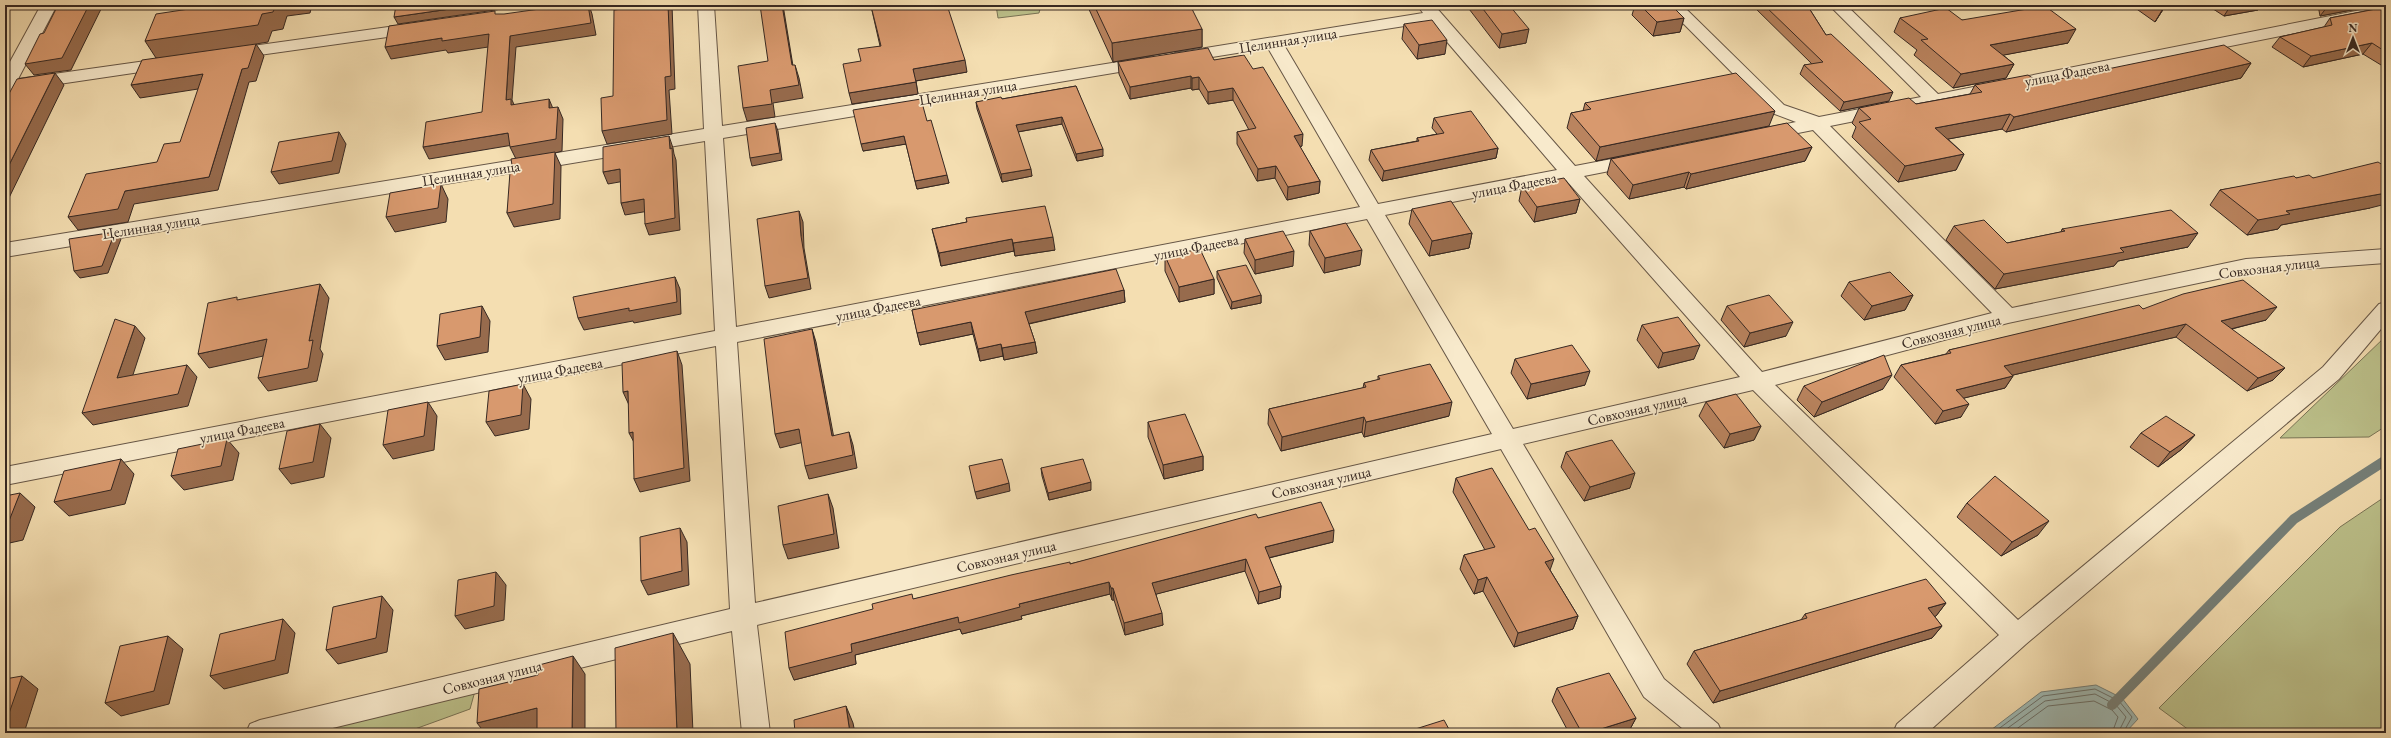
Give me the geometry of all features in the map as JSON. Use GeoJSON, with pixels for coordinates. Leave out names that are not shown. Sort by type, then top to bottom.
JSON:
{"type":"FeatureCollection","features":[{"type":"Feature","properties":{"kind":"street"},"geometry":{"type":"LineString","coordinates":[[5,86],[50,5]]}},
{"type":"Feature","properties":{"kind":"street"},"geometry":{"type":"LineString","coordinates":[[706,5],[712,134],[743,617],[756,733]]}},
{"type":"Feature","properties":{"kind":"street"},"geometry":{"type":"LineString","coordinates":[[1673,5],[1778,109],[1816,123],[2008,316]]}},
{"type":"Feature","properties":{"kind":"street"},"geometry":{"type":"LineString","coordinates":[[1837,5],[1933,99]]}},
{"type":"Feature","properties":{"kind":"street"},"geometry":{"type":"LineString","coordinates":[[1430,10],[1572,174],[1757,381],[2017,636]]}},
{"type":"Feature","properties":{"kind":"street","name":"Целинная улица"},"geometry":{"type":"LineString","coordinates":[[5,250],[1273,42],[1430,10]]}},
{"type":"Feature","properties":{"kind":"street","name":"улица Фадеева"},"geometry":{"type":"LineString","coordinates":[[1748,137],[2386,10]]}},
{"type":"Feature","properties":{"kind":"street"},"geometry":{"type":"LineString","coordinates":[[218,56],[429,26]]}},
{"type":"Feature","properties":{"kind":"street"},"geometry":{"type":"LineString","coordinates":[[1273,42],[1375,212],[1506,439],[1654,688],[1708,733]]}},
{"type":"Feature","properties":{"kind":"street"},"geometry":{"type":"LineString","coordinates":[[5,86],[186,60]]}},
{"type":"Feature","properties":{"kind":"street","name":"улица Фадеева"},"geometry":{"type":"LineString","coordinates":[[5,476],[726,338],[1656,157]]}},
{"type":"Feature","properties":{"kind":"street","name":"Совхозная улица"},"geometry":{"type":"LineString","coordinates":[[260,733],[743,617],[1757,381],[2008,316],[2246,266],[2386,256]]}},
{"type":"Feature","properties":{"kind":"street"},"geometry":{"type":"LineString","coordinates":[[1907,733],[2017,636],[2331,373],[2386,309]]}},
{"type":"Feature","properties":{"kind":"green space"},"geometry":{"type":"Polygon","coordinates":[[[996,5],[1041,5],[1039,13],[998,18],[996,5]]]}},
{"type":"Feature","properties":{"kind":"green space"},"geometry":{"type":"Polygon","coordinates":[[[2386,336],[2386,426],[2369,437],[2280,438],[2386,336]]]}},
{"type":"Feature","properties":{"kind":"green space"},"geometry":{"type":"Polygon","coordinates":[[[2386,496],[2386,733],[2193,733],[2159,708],[2340,527],[2386,496]]]}},
{"type":"Feature","properties":{"kind":"green space"},"geometry":{"type":"Polygon","coordinates":[[[475,691],[470,709],[404,733],[298,733],[475,691]]]}},
{"type":"Feature","properties":{"kind":"water"},"geometry":{"type":"Polygon","coordinates":[[[2096,685],[2122,698],[2138,719],[2125,733],[1987,733],[2041,692],[2096,685]]]}},
{"type":"Feature","properties":{"kind":"building"},"geometry":{"type":"Polygon","coordinates":[[[58,5],[89,5],[62,58],[25,64],[40,34],[44,33],[58,5]]]}},
{"type":"Feature","properties":{"kind":"building"},"geometry":{"type":"Polygon","coordinates":[[[190,5],[276,5],[273,12],[262,14],[258,25],[145,41],[156,14],[189,9],[190,5]]]}},
{"type":"Feature","properties":{"kind":"building"},"geometry":{"type":"Polygon","coordinates":[[[396,5],[478,5],[394,17],[396,5]]]}},
{"type":"Feature","properties":{"kind":"building"},"geometry":{"type":"Polygon","coordinates":[[[568,5],[588,5],[591,23],[510,36],[506,100],[511,99],[511,105],[549,99],[549,108],[558,107],[556,139],[510,147],[508,133],[423,147],[426,122],[482,112],[489,34],[442,41],[442,38],[385,47],[389,26],[495,11],[495,14],[504,14],[568,5]]]}},
{"type":"Feature","properties":{"kind":"building"},"geometry":{"type":"Polygon","coordinates":[[[638,5],[668,5],[671,76],[665,77],[667,120],[602,131],[601,98],[613,96],[614,10],[638,7],[638,5]]]}},
{"type":"Feature","properties":{"kind":"building"},"geometry":{"type":"Polygon","coordinates":[[[760,5],[782,5],[792,65],[795,65],[799,85],[770,90],[772,104],[743,108],[738,66],[768,61],[760,5]]]}},
{"type":"Feature","properties":{"kind":"building"},"geometry":{"type":"Polygon","coordinates":[[[947,5],[965,60],[913,69],[916,82],[849,93],[843,64],[861,61],[858,49],[881,46],[871,6],[947,5]]]}},
{"type":"Feature","properties":{"kind":"building"},"geometry":{"type":"Polygon","coordinates":[[[1094,5],[1190,5],[1202,29],[1112,43],[1094,5]]]}},
{"type":"Feature","properties":{"kind":"building"},"geometry":{"type":"Polygon","coordinates":[[[1480,5],[1509,5],[1529,29],[1502,34],[1480,5]]]}},
{"type":"Feature","properties":{"kind":"building"},"geometry":{"type":"Polygon","coordinates":[[[1640,5],[1671,5],[1684,18],[1657,22],[1640,5]]]}},
{"type":"Feature","properties":{"kind":"building"},"geometry":{"type":"Polygon","coordinates":[[[1764,5],[1807,5],[1826,35],[1831,34],[1893,92],[1844,102],[1804,65],[1823,62],[1764,5]]]}},
{"type":"Feature","properties":{"kind":"building"},"geometry":{"type":"Polygon","coordinates":[[[2045,6],[2076,29],[1990,45],[2014,64],[1961,74],[1921,40],[1928,39],[1900,18],[1946,8],[1962,20],[2045,6]]]}},
{"type":"Feature","properties":{"kind":"building"},"geometry":{"type":"Polygon","coordinates":[[[2386,7],[2386,52],[2372,43],[2311,56],[2280,37],[2332,25],[2330,18],[2386,7]]]}},
{"type":"Feature","properties":{"kind":"building"},"geometry":{"type":"Polygon","coordinates":[[[1432,20],[1447,40],[1419,45],[1404,24],[1432,20]]]}},
{"type":"Feature","properties":{"kind":"building"},"geometry":{"type":"Polygon","coordinates":[[[256,44],[248,68],[242,69],[209,177],[125,191],[118,209],[68,217],[86,174],[157,162],[164,144],[180,142],[203,74],[131,85],[142,60],[256,44]]]}},
{"type":"Feature","properties":{"kind":"building"},"geometry":{"type":"Polygon","coordinates":[[[2224,45],[2251,63],[2014,117],[2010,114],[1935,128],[1964,154],[1905,166],[1859,122],[1871,119],[1859,108],[1909,98],[1916,104],[1982,92],[1975,85],[2028,75],[2037,81],[2057,77],[2059,79],[2224,45]]]}},
{"type":"Feature","properties":{"kind":"building"},"geometry":{"type":"Polygon","coordinates":[[[1208,48],[1214,60],[1244,55],[1253,69],[1263,67],[1303,134],[1294,136],[1320,181],[1288,187],[1276,166],[1258,169],[1237,132],[1256,128],[1233,88],[1208,92],[1199,77],[1192,78],[1191,76],[1130,87],[1118,62],[1208,48]]]}},
{"type":"Feature","properties":{"kind":"building"},"geometry":{"type":"Polygon","coordinates":[[[55,73],[5,173],[5,101],[17,79],[55,73]]]}},
{"type":"Feature","properties":{"kind":"building"},"geometry":{"type":"Polygon","coordinates":[[[1736,73],[1775,111],[1600,147],[1571,113],[1591,109],[1585,103],[1736,73]]]}},
{"type":"Feature","properties":{"kind":"building"},"geometry":{"type":"Polygon","coordinates":[[[1076,86],[1103,149],[1076,154],[1062,117],[1016,125],[1031,169],[1001,174],[976,102],[1076,86]]]}},
{"type":"Feature","properties":{"kind":"building"},"geometry":{"type":"Polygon","coordinates":[[[921,99],[927,121],[931,120],[947,175],[915,181],[904,136],[861,144],[853,110],[921,99]]]}},
{"type":"Feature","properties":{"kind":"building"},"geometry":{"type":"Polygon","coordinates":[[[1471,111],[1498,148],[1384,171],[1371,150],[1419,141],[1417,138],[1444,133],[1434,118],[1471,111]]]}},
{"type":"Feature","properties":{"kind":"building"},"geometry":{"type":"Polygon","coordinates":[[[775,123],[780,153],[750,158],[746,128],[775,123]]]}},
{"type":"Feature","properties":{"kind":"building"},"geometry":{"type":"Polygon","coordinates":[[[1787,123],[1812,147],[1691,174],[1689,172],[1633,185],[1611,159],[1787,123]]]}},
{"type":"Feature","properties":{"kind":"building"},"geometry":{"type":"Polygon","coordinates":[[[339,132],[332,161],[271,172],[279,142],[339,132]]]}},
{"type":"Feature","properties":{"kind":"building"},"geometry":{"type":"Polygon","coordinates":[[[669,136],[670,149],[672,148],[675,218],[645,224],[644,199],[621,203],[620,169],[603,172],[603,147],[669,136]]]}},
{"type":"Feature","properties":{"kind":"building"},"geometry":{"type":"Polygon","coordinates":[[[555,152],[553,204],[507,213],[510,172],[513,171],[511,159],[555,152]]]}},
{"type":"Feature","properties":{"kind":"building"},"geometry":{"type":"Polygon","coordinates":[[[2378,162],[2386,167],[2386,193],[2286,211],[2290,214],[2258,220],[2220,190],[2294,176],[2296,178],[2309,175],[2313,178],[2378,162]]]}},
{"type":"Feature","properties":{"kind":"building"},"geometry":{"type":"Polygon","coordinates":[[[1564,178],[1580,199],[1537,207],[1522,186],[1564,178]]]}},
{"type":"Feature","properties":{"kind":"building"},"geometry":{"type":"Polygon","coordinates":[[[441,184],[438,208],[386,217],[390,193],[441,184]]]}},
{"type":"Feature","properties":{"kind":"building"},"geometry":{"type":"Polygon","coordinates":[[[1451,201],[1472,233],[1432,241],[1412,209],[1451,201]]]}},
{"type":"Feature","properties":{"kind":"building"},"geometry":{"type":"Polygon","coordinates":[[[1045,206],[1053,237],[1013,243],[1012,239],[939,253],[932,229],[967,222],[966,218],[1045,206]]]}},
{"type":"Feature","properties":{"kind":"building"},"geometry":{"type":"Polygon","coordinates":[[[2171,210],[2198,233],[2120,248],[2124,252],[2004,274],[1954,226],[1984,220],[2007,243],[2065,231],[2062,229],[2171,210]]]}},
{"type":"Feature","properties":{"kind":"building"},"geometry":{"type":"Polygon","coordinates":[[[799,211],[801,236],[808,278],[765,286],[757,219],[799,211]]]}},
{"type":"Feature","properties":{"kind":"building"},"geometry":{"type":"Polygon","coordinates":[[[1346,223],[1362,250],[1325,258],[1310,231],[1346,223]]]}},
{"type":"Feature","properties":{"kind":"building"},"geometry":{"type":"Polygon","coordinates":[[[1283,231],[1294,251],[1255,260],[1245,239],[1283,231]]]}},
{"type":"Feature","properties":{"kind":"building"},"geometry":{"type":"Polygon","coordinates":[[[115,232],[102,266],[74,271],[69,239],[115,232]]]}},
{"type":"Feature","properties":{"kind":"building"},"geometry":{"type":"Polygon","coordinates":[[[1200,249],[1214,279],[1179,287],[1165,256],[1200,249]]]}},
{"type":"Feature","properties":{"kind":"building"},"geometry":{"type":"Polygon","coordinates":[[[1246,265],[1261,295],[1232,302],[1217,271],[1246,265]]]}},
{"type":"Feature","properties":{"kind":"building"},"geometry":{"type":"Polygon","coordinates":[[[1116,269],[1124,290],[1025,312],[1035,342],[1002,348],[1001,344],[978,349],[971,322],[917,333],[912,310],[1116,269]]]}},
{"type":"Feature","properties":{"kind":"building"},"geometry":{"type":"Polygon","coordinates":[[[1890,272],[1913,295],[1872,306],[1849,282],[1890,272]]]}},
{"type":"Feature","properties":{"kind":"building"},"geometry":{"type":"Polygon","coordinates":[[[675,277],[677,302],[629,311],[629,308],[578,318],[573,297],[675,277]]]}},
{"type":"Feature","properties":{"kind":"building"},"geometry":{"type":"Polygon","coordinates":[[[2243,280],[2277,307],[2221,321],[2285,368],[2258,378],[2186,324],[2004,366],[2013,376],[1956,390],[1969,404],[1943,411],[1901,365],[1951,353],[1949,350],[2139,305],[2143,309],[2183,294],[2243,280]]]}},
{"type":"Feature","properties":{"kind":"building"},"geometry":{"type":"Polygon","coordinates":[[[320,284],[309,341],[313,340],[308,368],[258,378],[267,339],[198,354],[208,303],[237,297],[237,300],[320,284]]]}},
{"type":"Feature","properties":{"kind":"building"},"geometry":{"type":"Polygon","coordinates":[[[1769,295],[1793,322],[1750,333],[1727,306],[1769,295]]]}},
{"type":"Feature","properties":{"kind":"building"},"geometry":{"type":"Polygon","coordinates":[[[482,306],[480,337],[437,346],[440,314],[482,306]]]}},
{"type":"Feature","properties":{"kind":"building"},"geometry":{"type":"Polygon","coordinates":[[[1678,317],[1700,345],[1663,353],[1642,325],[1678,317]]]}},
{"type":"Feature","properties":{"kind":"building"},"geometry":{"type":"Polygon","coordinates":[[[115,319],[135,326],[117,378],[187,365],[178,394],[82,413],[115,319]]]}},
{"type":"Feature","properties":{"kind":"building"},"geometry":{"type":"Polygon","coordinates":[[[812,329],[832,436],[849,432],[853,455],[805,466],[799,429],[775,434],[764,339],[812,329]]]}},
{"type":"Feature","properties":{"kind":"building"},"geometry":{"type":"Polygon","coordinates":[[[1572,345],[1590,371],[1531,384],[1515,359],[1572,345]]]}},
{"type":"Feature","properties":{"kind":"building"},"geometry":{"type":"Polygon","coordinates":[[[677,351],[684,468],[634,479],[633,432],[629,433],[628,391],[623,392],[622,363],[677,351]]]}},
{"type":"Feature","properties":{"kind":"building"},"geometry":{"type":"Polygon","coordinates":[[[1884,355],[1892,375],[1822,402],[1804,386],[1884,355]]]}},
{"type":"Feature","properties":{"kind":"building"},"geometry":{"type":"Polygon","coordinates":[[[1430,364],[1452,402],[1366,422],[1364,417],[1282,437],[1269,409],[1366,387],[1364,383],[1380,379],[1378,376],[1430,364]]]}},
{"type":"Feature","properties":{"kind":"building"},"geometry":{"type":"Polygon","coordinates":[[[523,384],[521,415],[486,422],[489,391],[523,384]]]}},
{"type":"Feature","properties":{"kind":"building"},"geometry":{"type":"Polygon","coordinates":[[[1736,394],[1761,426],[1730,434],[1706,402],[1736,394]]]}},
{"type":"Feature","properties":{"kind":"building"},"geometry":{"type":"Polygon","coordinates":[[[428,402],[424,436],[383,445],[388,410],[428,402]]]}},
{"type":"Feature","properties":{"kind":"building"},"geometry":{"type":"Polygon","coordinates":[[[1185,414],[1203,456],[1163,465],[1148,422],[1185,414]]]}},
{"type":"Feature","properties":{"kind":"building"},"geometry":{"type":"Polygon","coordinates":[[[2166,416],[2195,435],[2170,452],[2141,433],[2166,416]]]}},
{"type":"Feature","properties":{"kind":"building"},"geometry":{"type":"Polygon","coordinates":[[[320,424],[313,462],[279,469],[287,431],[320,424]]]}},
{"type":"Feature","properties":{"kind":"building"},"geometry":{"type":"Polygon","coordinates":[[[227,439],[221,466],[171,476],[178,449],[227,439]]]}},
{"type":"Feature","properties":{"kind":"building"},"geometry":{"type":"Polygon","coordinates":[[[1612,440],[1635,473],[1590,487],[1566,452],[1612,440]]]}},
{"type":"Feature","properties":{"kind":"building"},"geometry":{"type":"Polygon","coordinates":[[[121,459],[111,490],[54,502],[64,471],[121,459]]]}},
{"type":"Feature","properties":{"kind":"building"},"geometry":{"type":"Polygon","coordinates":[[[1002,459],[1009,483],[975,492],[969,466],[1002,459]]]}},
{"type":"Feature","properties":{"kind":"building"},"geometry":{"type":"Polygon","coordinates":[[[1083,459],[1091,482],[1048,493],[1041,468],[1083,459]]]}},
{"type":"Feature","properties":{"kind":"building"},"geometry":{"type":"Polygon","coordinates":[[[1492,468],[1529,530],[1535,528],[1554,559],[1545,562],[1578,616],[1518,633],[1487,577],[1478,580],[1464,555],[1495,547],[1456,478],[1492,468]]]}},
{"type":"Feature","properties":{"kind":"building"},"geometry":{"type":"Polygon","coordinates":[[[1995,476],[2049,521],[2012,542],[1967,503],[1995,476]]]}},
{"type":"Feature","properties":{"kind":"building"},"geometry":{"type":"Polygon","coordinates":[[[20,493],[7,526],[5,527],[5,496],[20,493]]]}},
{"type":"Feature","properties":{"kind":"building"},"geometry":{"type":"Polygon","coordinates":[[[828,494],[834,534],[783,545],[778,506],[828,494]]]}},
{"type":"Feature","properties":{"kind":"building"},"geometry":{"type":"Polygon","coordinates":[[[1321,502],[1334,530],[1265,547],[1281,586],[1259,592],[1246,559],[1152,583],[1162,613],[1124,623],[1113,588],[1111,588],[1109,582],[1019,604],[1020,607],[959,623],[958,617],[851,644],[852,652],[789,668],[785,632],[873,609],[872,604],[912,594],[913,599],[1011,575],[1070,562],[1070,564],[1256,514],[1258,518],[1321,502]]]}},
{"type":"Feature","properties":{"kind":"building"},"geometry":{"type":"Polygon","coordinates":[[[680,528],[682,571],[641,581],[640,537],[680,528]]]}},
{"type":"Feature","properties":{"kind":"building"},"geometry":{"type":"Polygon","coordinates":[[[496,572],[494,606],[455,616],[458,580],[496,572]]]}},
{"type":"Feature","properties":{"kind":"building"},"geometry":{"type":"Polygon","coordinates":[[[1926,579],[1946,603],[1928,608],[1942,626],[1720,691],[1694,651],[1807,618],[1805,614],[1926,579]]]}},
{"type":"Feature","properties":{"kind":"building"},"geometry":{"type":"Polygon","coordinates":[[[382,596],[376,638],[326,650],[333,607],[382,596]]]}},
{"type":"Feature","properties":{"kind":"building"},"geometry":{"type":"Polygon","coordinates":[[[283,619],[275,660],[210,676],[220,634],[283,619]]]}},
{"type":"Feature","properties":{"kind":"building"},"geometry":{"type":"Polygon","coordinates":[[[673,633],[677,733],[616,733],[615,648],[673,633]]]}},
{"type":"Feature","properties":{"kind":"building"},"geometry":{"type":"Polygon","coordinates":[[[168,636],[154,691],[105,703],[120,646],[168,636]]]}},
{"type":"Feature","properties":{"kind":"building"},"geometry":{"type":"Polygon","coordinates":[[[573,656],[572,733],[537,733],[537,708],[477,723],[479,689],[538,675],[539,665],[573,656]]]}},
{"type":"Feature","properties":{"kind":"building"},"geometry":{"type":"Polygon","coordinates":[[[1609,673],[1636,718],[1588,733],[1582,733],[1557,688],[1609,673]]]}},
{"type":"Feature","properties":{"kind":"building"},"geometry":{"type":"Polygon","coordinates":[[[22,676],[6,722],[5,722],[5,679],[22,676]]]}},
{"type":"Feature","properties":{"kind":"building"},"geometry":{"type":"Polygon","coordinates":[[[846,706],[850,733],[795,733],[794,720],[846,706]]]}},
{"type":"Feature","properties":{"kind":"building"},"geometry":{"type":"Polygon","coordinates":[[[1444,720],[1451,733],[1406,732],[1444,720]]]}},
{"type":"Feature","properties":{"kind":"waterway"},"geometry":{"type":"LineString","coordinates":[[2112,705],[2294,519],[2386,460]]}}]}
